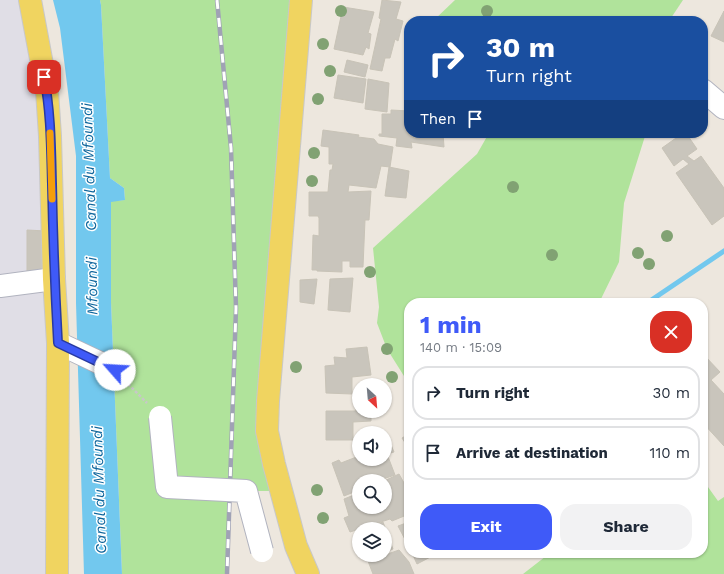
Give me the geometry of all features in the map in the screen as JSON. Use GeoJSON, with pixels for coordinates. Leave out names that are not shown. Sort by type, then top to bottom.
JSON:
{"type":"FeatureCollection","features":[{"type":"Feature","properties":{"kind":"main road"},"geometry":{"type":"LineString","coordinates":[[30,0],[47,91],[50,136],[54,279],[63,346],[57,574]]}},
{"type":"Feature","properties":{"kind":"main road"},"geometry":{"type":"LineString","coordinates":[[301,0],[269,385],[267,431],[280,491],[296,546],[308,574]]}},
{"type":"Feature","properties":{"kind":"street"},"geometry":{"type":"LineString","coordinates":[[708,94],[724,108]]}},
{"type":"Feature","properties":{"kind":"street"},"geometry":{"type":"LineString","coordinates":[[0,286],[54,279]]}},
{"type":"Feature","properties":{"kind":"street"},"geometry":{"type":"LineString","coordinates":[[63,346],[115,370]]}},
{"type":"Feature","properties":{"kind":"street"},"geometry":{"type":"LineString","coordinates":[[160,417],[167,487],[246,491],[262,551]]}},
{"type":"Feature","properties":{"kind":"path"},"geometry":{"type":"LineString","coordinates":[[115,370],[160,417]]}},
{"type":"Feature","properties":{"kind":"shaded area"},"geometry":{"type":"Polygon","coordinates":[[[0,0],[26,0],[43,86],[49,574],[0,574],[0,0]]]}},
{"type":"Feature","properties":{"kind":"green space"},"geometry":{"type":"Polygon","coordinates":[[[100,0],[301,0],[268,401],[280,491],[230,491],[227,574],[122,574],[111,302],[111,201],[125,200],[124,188],[110,178],[100,0]]]}},
{"type":"Feature","properties":{"kind":"green space"},"geometry":{"type":"Polygon","coordinates":[[[455,0],[683,0],[672,16],[438,16],[455,0]]]}},
{"type":"Feature","properties":{"kind":"green space"},"geometry":{"type":"Polygon","coordinates":[[[486,138],[644,138],[624,203],[619,262],[601,298],[404,298],[404,376],[387,349],[377,323],[379,307],[373,248],[477,154],[486,138]]]}},
{"type":"Feature","properties":{"kind":"green space"},"geometry":{"type":"Polygon","coordinates":[[[708,487],[718,501],[724,497],[724,574],[523,574],[544,558],[708,558],[708,487]]]}},
{"type":"Feature","properties":{"kind":"water"},"geometry":{"type":"Polygon","coordinates":[[[53,0],[100,0],[110,178],[124,188],[125,200],[111,202],[111,302],[122,574],[84,574],[76,303],[76,156],[60,28],[53,0]]]}},
{"type":"Feature","properties":{"kind":"building"},"geometry":{"type":"Polygon","coordinates":[[[382,0],[401,2],[396,19],[403,21],[398,41],[395,39],[390,58],[385,58],[382,71],[370,69],[381,19],[379,18],[382,0]]]}},
{"type":"Feature","properties":{"kind":"building"},"geometry":{"type":"Polygon","coordinates":[[[343,7],[374,12],[368,33],[371,34],[369,49],[366,47],[363,55],[334,49],[343,7]]]}},
{"type":"Feature","properties":{"kind":"building"},"geometry":{"type":"Polygon","coordinates":[[[724,11],[724,42],[711,36],[724,11]]]}},
{"type":"Feature","properties":{"kind":"building"},"geometry":{"type":"Polygon","coordinates":[[[347,60],[368,65],[365,77],[344,72],[347,60]]]}},
{"type":"Feature","properties":{"kind":"building"},"geometry":{"type":"Polygon","coordinates":[[[338,75],[366,79],[363,103],[334,98],[338,75]]]}},
{"type":"Feature","properties":{"kind":"building"},"geometry":{"type":"Polygon","coordinates":[[[368,79],[389,83],[387,112],[365,109],[368,79]]]}},
{"type":"Feature","properties":{"kind":"building"},"geometry":{"type":"Polygon","coordinates":[[[391,110],[404,111],[404,138],[443,138],[444,147],[411,142],[412,148],[396,146],[397,138],[379,136],[379,134],[382,134],[382,114],[391,114],[391,110]]]}},
{"type":"Feature","properties":{"kind":"building"},"geometry":{"type":"Polygon","coordinates":[[[323,130],[359,135],[358,137],[374,139],[378,144],[393,147],[390,167],[381,166],[376,188],[349,185],[348,192],[371,191],[369,220],[365,220],[363,267],[350,267],[350,261],[342,261],[342,272],[312,270],[313,235],[319,236],[319,218],[318,216],[309,216],[309,192],[328,192],[330,170],[332,170],[333,164],[329,164],[329,147],[321,146],[323,130]]]}},
{"type":"Feature","properties":{"kind":"building"},"geometry":{"type":"Polygon","coordinates":[[[676,138],[689,138],[697,149],[687,156],[694,161],[701,156],[724,188],[724,216],[712,225],[676,173],[689,164],[683,159],[674,166],[662,148],[676,138]]]}},
{"type":"Feature","properties":{"kind":"building"},"geometry":{"type":"Polygon","coordinates":[[[389,167],[409,171],[406,198],[385,196],[389,167]]]}},
{"type":"Feature","properties":{"kind":"building"},"geometry":{"type":"Polygon","coordinates":[[[27,230],[46,231],[45,278],[27,278],[27,230]]]}},
{"type":"Feature","properties":{"kind":"building"},"geometry":{"type":"Polygon","coordinates":[[[353,278],[350,312],[328,310],[330,279],[353,278]]]}},
{"type":"Feature","properties":{"kind":"building"},"geometry":{"type":"Polygon","coordinates":[[[317,279],[314,304],[300,302],[300,280],[317,279]]]}},
{"type":"Feature","properties":{"kind":"building"},"geometry":{"type":"Polygon","coordinates":[[[367,347],[371,375],[352,377],[352,394],[326,393],[325,366],[335,365],[334,357],[347,358],[346,349],[367,347]]]}},
{"type":"Feature","properties":{"kind":"building"},"geometry":{"type":"Polygon","coordinates":[[[708,359],[720,372],[711,380],[724,394],[724,446],[708,428],[708,359]]]}},
{"type":"Feature","properties":{"kind":"building"},"geometry":{"type":"Polygon","coordinates":[[[326,411],[352,411],[352,418],[371,418],[371,421],[353,422],[352,440],[326,440],[326,411]]]}},
{"type":"Feature","properties":{"kind":"building"},"geometry":{"type":"Polygon","coordinates":[[[352,459],[352,466],[392,466],[395,475],[352,474],[352,493],[344,496],[332,463],[339,460],[341,463],[352,459]]]}},
{"type":"Feature","properties":{"kind":"building"},"geometry":{"type":"Polygon","coordinates":[[[399,474],[404,483],[404,516],[392,521],[390,519],[381,522],[352,522],[352,531],[350,532],[344,518],[349,516],[344,499],[352,496],[352,514],[392,514],[392,477],[399,474]]]}},
{"type":"Feature","properties":{"kind":"building"},"geometry":{"type":"Polygon","coordinates":[[[404,524],[404,537],[398,526],[404,524]]]}},
{"type":"Feature","properties":{"kind":"building"},"geometry":{"type":"Polygon","coordinates":[[[399,550],[404,558],[409,562],[414,574],[373,574],[368,562],[392,562],[392,552],[399,550]]]}},
{"type":"Feature","properties":{"kind":"building"},"geometry":{"type":"Polygon","coordinates":[[[414,558],[428,558],[417,564],[414,558]]]}},
{"type":"Feature","properties":{"kind":"waterway"},"geometry":{"type":"LineString","coordinates":[[654,298],[724,251]]}},
{"type":"Feature","properties":{"kind":"railway"},"geometry":{"type":"LineString","coordinates":[[217,0],[231,148],[236,308],[227,574]]}},
{"type":"Feature","properties":{"kind":"slow traffic"},"geometry":{"type":"LineString","coordinates":[[50,133],[52,199]]}},
{"type":"Feature","properties":{"kind":"route"},"geometry":{"type":"LineString","coordinates":[[44,77],[47,91],[50,136],[54,279],[58,343],[115,370]]}},
{"type":"Feature","properties":{"kind":"water label","name":"Canal du Mfoundi"},"geometry":{"type":"Point","coordinates":[89,167]}},
{"type":"Feature","properties":{"kind":"water label","name":"Mfoundi"},"geometry":{"type":"Point","coordinates":[92,286]}},
{"type":"Feature","properties":{"kind":"water label","name":"Canal du Mfoundi"},"geometry":{"type":"Point","coordinates":[99,490]}}]}
